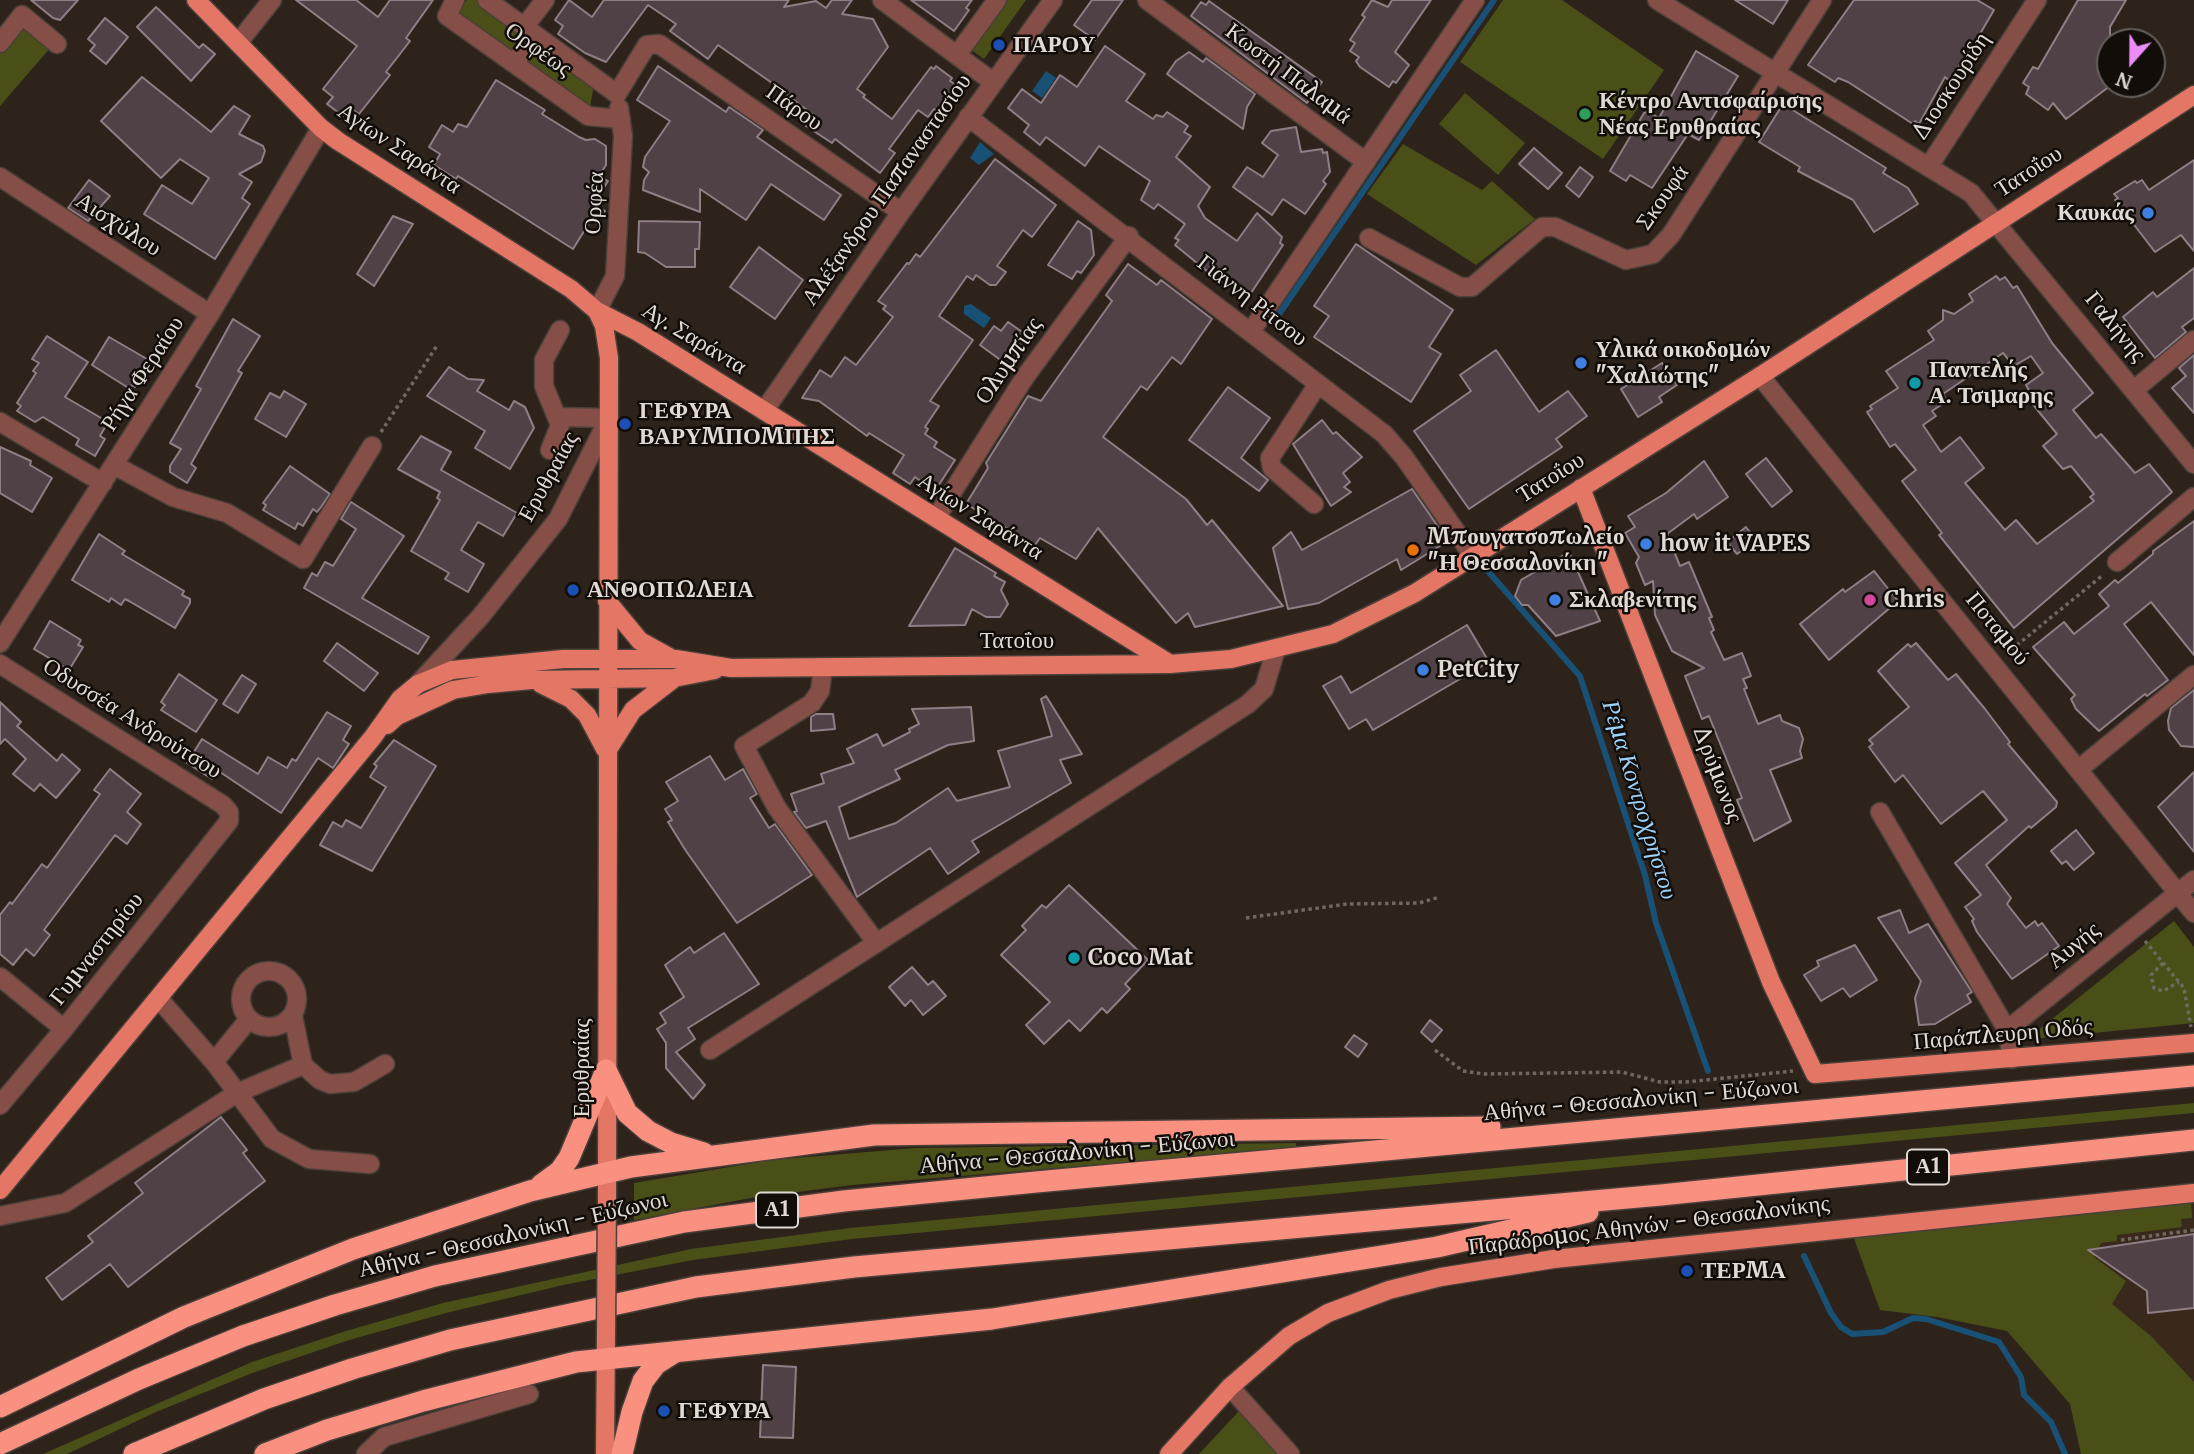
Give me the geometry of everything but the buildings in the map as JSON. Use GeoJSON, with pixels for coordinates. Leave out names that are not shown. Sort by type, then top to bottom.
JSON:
{"type":"FeatureCollection","features":[{"type":"Feature","properties":{"kind":"highway"},"geometry":{"type":"LineString","coordinates":[[606,1070],[627,1113],[648,1130],[671,1143],[713,1155]]}},
{"type":"Feature","properties":{"kind":"highway"},"geometry":{"type":"LineString","coordinates":[[530,1191],[550,1180],[569,1158],[606,1070]]}},
{"type":"Feature","properties":{"kind":"highway","name":"Αθήνα - Θεσσαλονίκη - Εύζωνοι"},"geometry":{"type":"LineString","coordinates":[[0,1444],[162,1369],[243,1336],[335,1306],[435,1276],[684,1222],[844,1201],[2194,1076]]}},
{"type":"Feature","properties":{"kind":"highway"},"geometry":{"type":"LineString","coordinates":[[0,1407],[112,1350],[258,1286],[353,1249],[530,1191],[607,1172],[713,1155],[874,1135],[1544,1127],[1590,1131]]}},
{"type":"Feature","properties":{"kind":"highway","name":"Α1"},"geometry":{"type":"LineString","coordinates":[[134,1454],[264,1399],[352,1369],[450,1340],[696,1287],[1031,1249],[1661,1195],[2194,1140]]}},
{"type":"Feature","properties":{"kind":"highway"},"geometry":{"type":"LineString","coordinates":[[265,1454],[327,1430],[533,1371],[606,1357],[806,1340],[992,1319],[1437,1247],[1661,1195]]}},
{"type":"Feature","properties":{"kind":"highway"},"geometry":{"type":"LineString","coordinates":[[622,1454],[643,1381],[656,1364],[678,1350]]}},
{"type":"Feature","properties":{"kind":"main road","name":"Αγίων Σαράντα"},"geometry":{"type":"LineString","coordinates":[[196,0],[321,128],[571,289],[597,311]]}},
{"type":"Feature","properties":{"kind":"main road","name":"Τατοΐου"},"geometry":{"type":"LineString","coordinates":[[607,659],[676,659],[731,668],[1170,664],[1231,659],[1333,634],[1362,622],[1415,593],[1760,376],[2194,95]]}},
{"type":"Feature","properties":{"kind":"main road","name":"Αγ. Σαράντα"},"geometry":{"type":"LineString","coordinates":[[597,311],[638,332],[764,411]]}},
{"type":"Feature","properties":{"kind":"main road","name":"Ερυθραίας"},"geometry":{"type":"LineString","coordinates":[[597,311],[608,341],[609,418],[605,1454]]}},
{"type":"Feature","properties":{"kind":"main road","name":"Αγίων Σαράντα"},"geometry":{"type":"LineString","coordinates":[[764,411],[1170,664]]}},
{"type":"Feature","properties":{"kind":"main road","name":"Δρύμωνος"},"geometry":{"type":"LineString","coordinates":[[1581,488],[1771,982],[1814,1071]]}},
{"type":"Feature","properties":{"kind":"main road"},"geometry":{"type":"LineString","coordinates":[[607,601],[640,641],[676,659]]}},
{"type":"Feature","properties":{"kind":"main road","name":"Ερυθραίας"},"geometry":{"type":"LineString","coordinates":[[0,1191],[373,737],[400,699],[418,684],[452,670],[489,664],[607,659]]}},
{"type":"Feature","properties":{"kind":"main road","name":"Τατοΐου"},"geometry":{"type":"LineString","coordinates":[[607,681],[674,678],[731,668]]}},
{"type":"Feature","properties":{"kind":"main road"},"geometry":{"type":"LineString","coordinates":[[607,754],[633,710],[674,678]]}},
{"type":"Feature","properties":{"kind":"main road","name":"Ερυθραίας"},"geometry":{"type":"LineString","coordinates":[[373,737],[397,716],[453,690],[531,680],[607,681]]}},
{"type":"Feature","properties":{"kind":"main road"},"geometry":{"type":"LineString","coordinates":[[531,680],[571,699],[599,734],[607,754]]}},
{"type":"Feature","properties":{"kind":"main road","name":"Παράπλευρη Οδός"},"geometry":{"type":"LineString","coordinates":[[1814,1071],[2012,1059],[2193,1043]]}},
{"type":"Feature","properties":{"kind":"main road","name":"Παράδρομος Αθηνών - Θεσσαλονίκης"},"geometry":{"type":"LineString","coordinates":[[1170,1454],[1230,1387],[1289,1336],[1328,1313],[1389,1290],[1441,1277],[1554,1259],[2194,1193]]}},
{"type":"Feature","properties":{"kind":"street"},"geometry":{"type":"LineString","coordinates":[[238,43],[272,0]]}},
{"type":"Feature","properties":{"kind":"street","name":"Ορφέως"},"geometry":{"type":"LineString","coordinates":[[456,0],[447,16],[588,116],[621,119]]}},
{"type":"Feature","properties":{"kind":"street","name":"Ορφέως"},"geometry":{"type":"LineString","coordinates":[[487,0],[617,94]]}},
{"type":"Feature","properties":{"kind":"street"},"geometry":{"type":"LineString","coordinates":[[514,63],[545,0]]}},
{"type":"Feature","properties":{"kind":"street"},"geometry":{"type":"LineString","coordinates":[[882,0],[993,82]]}},
{"type":"Feature","properties":{"kind":"street"},"geometry":{"type":"LineString","coordinates":[[957,55],[997,0]]}},
{"type":"Feature","properties":{"kind":"street","name":"Κωστή Παλαμά"},"geometry":{"type":"LineString","coordinates":[[1146,0],[1366,162]]}},
{"type":"Feature","properties":{"kind":"street"},"geometry":{"type":"LineString","coordinates":[[1252,330],[1475,0]]}},
{"type":"Feature","properties":{"kind":"street","name":"Γαλήνης"},"geometry":{"type":"LineString","coordinates":[[1657,0],[1970,193],[1997,222],[2194,464]]}},
{"type":"Feature","properties":{"kind":"street","name":"Σκουφά"},"geometry":{"type":"LineString","coordinates":[[1369,238],[1460,287],[1472,287],[1542,227],[1555,227],[1626,260],[1653,254],[1671,235],[1822,0]]}},
{"type":"Feature","properties":{"kind":"street","name":"Διοσκουρίδη"},"geometry":{"type":"LineString","coordinates":[[1929,166],[2037,0]]}},
{"type":"Feature","properties":{"kind":"street","name":"Αλέξανδρου Παπαναστασίου"},"geometry":{"type":"LineString","coordinates":[[764,411],[1046,3]]}},
{"type":"Feature","properties":{"kind":"street"},"geometry":{"type":"LineString","coordinates":[[0,43],[23,15],[57,44]]}},
{"type":"Feature","properties":{"kind":"street","name":"Πάρου"},"geometry":{"type":"LineString","coordinates":[[617,94],[648,45],[659,44],[901,212]]}},
{"type":"Feature","properties":{"kind":"street","name":"Ορφέα"},"geometry":{"type":"LineString","coordinates":[[597,311],[615,276],[623,135],[617,94]]}},
{"type":"Feature","properties":{"kind":"street","name":"Γιάννη Ρίτσου"},"geometry":{"type":"LineString","coordinates":[[968,117],[1252,330],[1395,444],[1472,556]]}},
{"type":"Feature","properties":{"kind":"street","name":"Ρήγα Φεραίου"},"geometry":{"type":"LineString","coordinates":[[0,643],[210,314],[321,128]]}},
{"type":"Feature","properties":{"kind":"street","name":"Αισχύλου"},"geometry":{"type":"LineString","coordinates":[[0,177],[210,314]]}},
{"type":"Feature","properties":{"kind":"street","name":"Ολυμπίας"},"geometry":{"type":"LineString","coordinates":[[936,518],[1025,377],[1129,236]]}},
{"type":"Feature","properties":{"kind":"street"},"geometry":{"type":"LineString","coordinates":[[550,450],[561,425],[544,386],[543,371],[544,360],[560,330]]}},
{"type":"Feature","properties":{"kind":"street"},"geometry":{"type":"LineString","coordinates":[[2134,390],[2194,340]]}},
{"type":"Feature","properties":{"kind":"street","name":"Ποταμού"},"geometry":{"type":"LineString","coordinates":[[1760,376],[2194,913]]}},
{"type":"Feature","properties":{"kind":"street"},"geometry":{"type":"LineString","coordinates":[[1314,504],[1272,468],[1270,458],[1318,384]]}},
{"type":"Feature","properties":{"kind":"street"},"geometry":{"type":"LineString","coordinates":[[559,418],[609,418]]}},
{"type":"Feature","properties":{"kind":"street","name":"Ερυθραίας"},"geometry":{"type":"LineString","coordinates":[[418,684],[481,616],[558,519],[609,418]]}},
{"type":"Feature","properties":{"kind":"street"},"geometry":{"type":"LineString","coordinates":[[0,422],[103,483]]}},
{"type":"Feature","properties":{"kind":"street"},"geometry":{"type":"LineString","coordinates":[[114,465],[173,497],[227,513],[303,559],[372,446]]}},
{"type":"Feature","properties":{"kind":"street"},"geometry":{"type":"LineString","coordinates":[[2116,562],[2194,498]]}},
{"type":"Feature","properties":{"kind":"street"},"geometry":{"type":"LineString","coordinates":[[710,1050],[875,941],[1248,704],[1264,689],[1276,649]]}},
{"type":"Feature","properties":{"kind":"street","name":"Οδυσσέα Ανδρούτσου"},"geometry":{"type":"LineString","coordinates":[[0,664],[223,806],[229,812],[229,821]]}},
{"type":"Feature","properties":{"kind":"street"},"geometry":{"type":"LineString","coordinates":[[823,668],[820,691],[812,703],[744,746],[777,808],[875,941]]}},
{"type":"Feature","properties":{"kind":"street"},"geometry":{"type":"LineString","coordinates":[[2079,769],[2194,675]]}},
{"type":"Feature","properties":{"kind":"street"},"geometry":{"type":"LineString","coordinates":[[1880,812],[2007,1030],[2012,1059]]}},
{"type":"Feature","properties":{"kind":"street","name":"Γυμναστηρίου"},"geometry":{"type":"LineString","coordinates":[[0,1105],[64,1029],[229,821]]}},
{"type":"Feature","properties":{"kind":"street","name":"Αυγής"},"geometry":{"type":"LineString","coordinates":[[2007,1030],[2194,880]]}},
{"type":"Feature","properties":{"kind":"street"},"geometry":{"type":"LineString","coordinates":[[293,1016],[284,1024],[272,1028],[258,1025],[249,1019],[241,1000],[244,987],[256,974],[268,971],[285,976],[294,986],[298,999],[293,1016],[303,1065],[320,1080],[343,1084],[365,1077],[384,1063]]}},
{"type":"Feature","properties":{"kind":"street"},"geometry":{"type":"LineString","coordinates":[[0,977],[64,1029]]}},
{"type":"Feature","properties":{"kind":"street"},"geometry":{"type":"LineString","coordinates":[[159,999],[214,1062],[265,1132],[281,1146],[309,1159],[370,1164]]}},
{"type":"Feature","properties":{"kind":"street"},"geometry":{"type":"LineString","coordinates":[[214,1062],[249,1019]]}},
{"type":"Feature","properties":{"kind":"street"},"geometry":{"type":"LineString","coordinates":[[0,1216],[65,1203],[237,1093],[303,1065]]}},
{"type":"Feature","properties":{"kind":"street"},"geometry":{"type":"LineString","coordinates":[[1230,1387],[1290,1454]]}},
{"type":"Feature","properties":{"kind":"street"},"geometry":{"type":"LineString","coordinates":[[366,1454],[384,1437],[529,1394]]}},
{"type":"Feature","properties":{"kind":"path"},"geometry":{"type":"LineString","coordinates":[[372,446],[438,344]]}},
{"type":"Feature","properties":{"kind":"path"},"geometry":{"type":"LineString","coordinates":[[1994,664],[2116,562]]}},
{"type":"Feature","properties":{"kind":"path"},"geometry":{"type":"LineString","coordinates":[[1246,918],[1347,904],[1419,903],[1440,897]]}},
{"type":"Feature","properties":{"kind":"path"},"geometry":{"type":"LineString","coordinates":[[2134,929],[2179,982],[2188,997],[2193,1043]]}},
{"type":"Feature","properties":{"kind":"path"},"geometry":{"type":"LineString","coordinates":[[2163,963],[2151,975],[2150,985],[2163,991],[2179,982]]}},
{"type":"Feature","properties":{"kind":"path"},"geometry":{"type":"LineString","coordinates":[[1435,1051],[1464,1070],[1485,1074],[1622,1072],[1660,1082],[1686,1082],[1814,1071]]}},
{"type":"Feature","properties":{"kind":"path"},"geometry":{"type":"LineString","coordinates":[[2120,1240],[2194,1230]]}},
{"type":"Feature","properties":{"kind":"shaded area"},"geometry":{"type":"Polygon","coordinates":[[[2194,1198],[2194,1409],[2069,1260],[2064,1210],[2194,1198]]]}},
{"type":"Feature","properties":{"kind":"green space"},"geometry":{"type":"Polygon","coordinates":[[[467,0],[477,0],[522,34],[523,38],[512,53],[459,17],[458,11],[467,0]]]}},
{"type":"Feature","properties":{"kind":"green space"},"geometry":{"type":"Polygon","coordinates":[[[1005,0],[1026,0],[984,59],[970,49],[1005,0]]]}},
{"type":"Feature","properties":{"kind":"green space","name":"Κέντρο Αντισφαίρισης Νέας Ερυθραίας"},"geometry":{"type":"Polygon","coordinates":[[[1503,0],[1562,0],[1664,70],[1603,159],[1460,62],[1503,0]]]}},
{"type":"Feature","properties":{"kind":"green space"},"geometry":{"type":"Polygon","coordinates":[[[21,23],[51,47],[0,106],[0,50],[21,23]]]}},
{"type":"Feature","properties":{"kind":"green space"},"geometry":{"type":"Polygon","coordinates":[[[539,47],[590,84],[593,90],[590,108],[525,63],[535,48],[539,47]]]}},
{"type":"Feature","properties":{"kind":"green space"},"geometry":{"type":"Polygon","coordinates":[[[1465,93],[1525,143],[1498,175],[1439,124],[1465,93]]]}},
{"type":"Feature","properties":{"kind":"green space"},"geometry":{"type":"Polygon","coordinates":[[[1403,144],[1482,190],[1492,181],[1535,219],[1476,265],[1367,194],[1403,144]]]}},
{"type":"Feature","properties":{"kind":"green space"},"geometry":{"type":"Polygon","coordinates":[[[2174,921],[2194,947],[2194,1023],[2032,1039],[2031,1036],[2174,921]]]}},
{"type":"Feature","properties":{"kind":"green space"},"geometry":{"type":"Polygon","coordinates":[[[2194,1103],[2194,1113],[852,1239],[693,1260],[563,1285],[349,1340],[255,1372],[156,1412],[67,1454],[43,1454],[252,1362],[346,1331],[443,1303],[691,1249],[850,1228],[2194,1103]]]}},
{"type":"Feature","properties":{"kind":"green space"},"geometry":{"type":"Polygon","coordinates":[[[1296,1143],[1296,1148],[852,1185],[751,1198],[634,1220],[634,1183],[771,1160],[915,1148],[1296,1143]]]}},
{"type":"Feature","properties":{"kind":"green space"},"geometry":{"type":"Polygon","coordinates":[[[2191,1202],[2192,1218],[2181,1219],[2182,1227],[2117,1235],[2117,1241],[2101,1243],[2094,1257],[2126,1281],[2112,1304],[2152,1337],[2194,1382],[2194,1454],[2081,1454],[2070,1404],[2007,1331],[1937,1317],[1880,1310],[1853,1236],[2191,1202]]]}},
{"type":"Feature","properties":{"kind":"green space"},"geometry":{"type":"Polygon","coordinates":[[[1239,1411],[1278,1454],[1199,1454],[1239,1411]]]}},
{"type":"Feature","properties":{"kind":"water"},"geometry":{"type":"Polygon","coordinates":[[[1046,71],[1056,78],[1042,98],[1032,91],[1046,71]]]}},
{"type":"Feature","properties":{"kind":"water"},"geometry":{"type":"Polygon","coordinates":[[[980,142],[994,154],[979,165],[970,158],[980,142]]]}},
{"type":"Feature","properties":{"kind":"water"},"geometry":{"type":"Polygon","coordinates":[[[971,304],[991,318],[984,328],[964,314],[964,306],[971,304]]]}},
{"type":"Feature","properties":{"kind":"waterway"},"geometry":{"type":"LineString","coordinates":[[1273,323],[1494,0]]}},
{"type":"Feature","properties":{"kind":"waterway","name":"Ρέμα Κοντροχρήστου"},"geometry":{"type":"LineString","coordinates":[[1486,569],[1580,676],[1645,875],[1656,923],[1708,1071]]}},
{"type":"Feature","properties":{"kind":"waterway","name":"Ρέμα Κοντροχρήστου"},"geometry":{"type":"LineString","coordinates":[[1804,1256],[1831,1313],[1841,1327],[1852,1334],[1883,1332],[1913,1318],[1926,1319],[1999,1342],[2021,1377],[2024,1395],[2051,1422],[2065,1454]]}},
{"type":"Feature","properties":{"kind":"place","name":"ΠΑΡΟΥ"},"geometry":{"type":"Point","coordinates":[999,45]}},
{"type":"Feature","properties":{"kind":"place","name":"Κέντρο Αντισφαίρισης Νέας Ερυθραίας"},"geometry":{"type":"Point","coordinates":[1585,114]}},
{"type":"Feature","properties":{"kind":"place","name":"Καυκάς"},"geometry":{"type":"Point","coordinates":[2148,213]}},
{"type":"Feature","properties":{"kind":"place","name":"Υλικά οικοδομών \"Χαλιώτης\""},"geometry":{"type":"Point","coordinates":[1581,363]}},
{"type":"Feature","properties":{"kind":"place","name":"Παντελής Α. Τσιμαρης"},"geometry":{"type":"Point","coordinates":[1915,383]}},
{"type":"Feature","properties":{"kind":"place","name":"ΓΕΦΥΡΑ ΒΑΡΥΜΠΟΜΠΗΣ"},"geometry":{"type":"Point","coordinates":[625,424]}},
{"type":"Feature","properties":{"kind":"place","name":"how it VAPES"},"geometry":{"type":"Point","coordinates":[1646,544]}},
{"type":"Feature","properties":{"kind":"place","name":"Μπουγατσοπωλείο \"Η Θεσσαλονίκη\""},"geometry":{"type":"Point","coordinates":[1413,550]}},
{"type":"Feature","properties":{"kind":"place","name":"ΑΝΘΟΠΩΛΕΙΑ"},"geometry":{"type":"Point","coordinates":[573,590]}},
{"type":"Feature","properties":{"kind":"place","name":"Σκλαβενίτης"},"geometry":{"type":"Point","coordinates":[1555,600]}},
{"type":"Feature","properties":{"kind":"place","name":"Chris"},"geometry":{"type":"Point","coordinates":[1870,600]}},
{"type":"Feature","properties":{"kind":"place","name":"PetCity"},"geometry":{"type":"Point","coordinates":[1423,670]}},
{"type":"Feature","properties":{"kind":"place","name":"Coco Mat"},"geometry":{"type":"Point","coordinates":[1074,958]}},
{"type":"Feature","properties":{"kind":"place","name":"ΤΕΡΜΑ"},"geometry":{"type":"Point","coordinates":[1687,1271]}},
{"type":"Feature","properties":{"kind":"place","name":"ΓΕΦΥΡΑ"},"geometry":{"type":"Point","coordinates":[664,1411]}}]}
